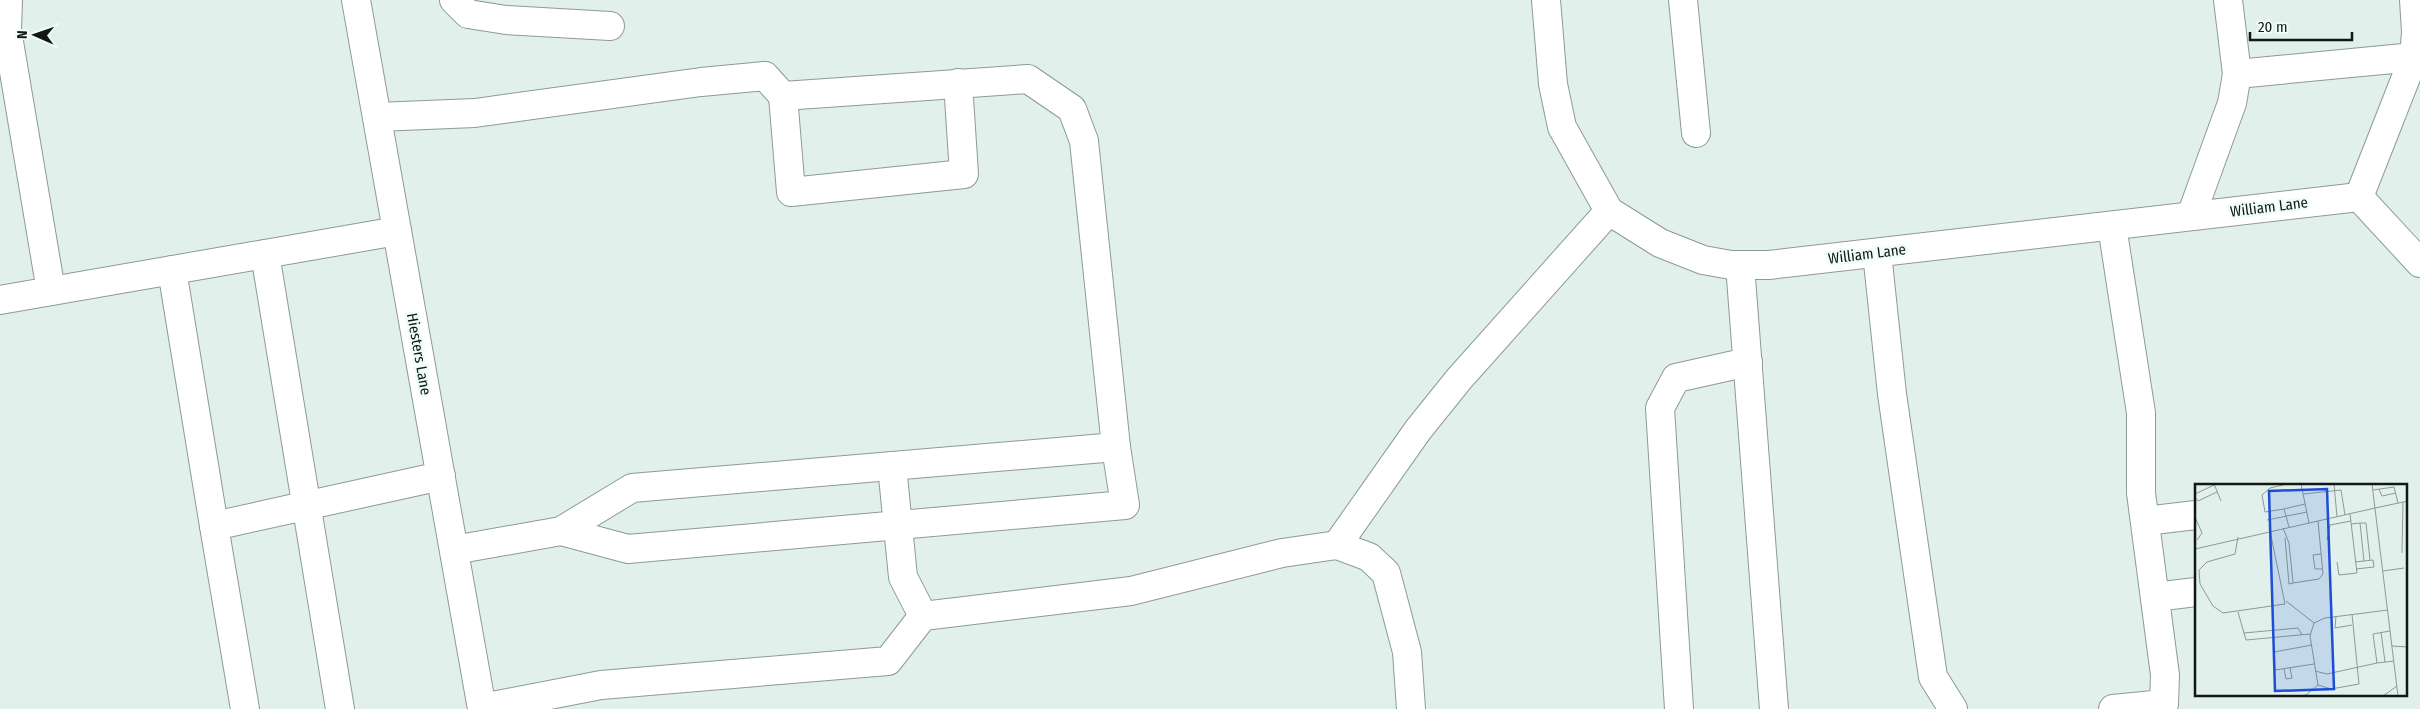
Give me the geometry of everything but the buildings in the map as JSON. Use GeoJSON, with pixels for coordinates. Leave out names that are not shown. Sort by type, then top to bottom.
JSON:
{"type":"FeatureCollection","features":[{"type":"Feature","properties":{"kind":"street"},"geometry":{"type":"LineString","coordinates":[[8,0],[3,31],[51,291]]}},
{"type":"Feature","properties":{"kind":"street","name":"Hiesters Lane"},"geometry":{"type":"LineString","coordinates":[[356,0],[482,709]]}},
{"type":"Feature","properties":{"kind":"street"},"geometry":{"type":"LineString","coordinates":[[454,0],[468,14],[506,20],[610,26]]}},
{"type":"Feature","properties":{"kind":"street","name":"William Lane"},"geometry":{"type":"LineString","coordinates":[[1546,0],[1553,84],[1562,127],[1609,211],[1660,243],[1703,260],[1740,265],[1769,265],[2359,197]]}},
{"type":"Feature","properties":{"kind":"street"},"geometry":{"type":"LineString","coordinates":[[1683,0],[1696,133]]}},
{"type":"Feature","properties":{"kind":"street"},"geometry":{"type":"LineString","coordinates":[[2191,216],[2232,103],[2237,74],[2228,0]]}},
{"type":"Feature","properties":{"kind":"street"},"geometry":{"type":"LineString","coordinates":[[2414,0],[2416,32],[2414,57],[2359,197],[2420,263]]}},
{"type":"Feature","properties":{"kind":"street"},"geometry":{"type":"LineString","coordinates":[[2237,74],[2414,57]]}},
{"type":"Feature","properties":{"kind":"street"},"geometry":{"type":"LineString","coordinates":[[376,117],[475,113],[701,82],[764,76],[783,96],[791,192],[964,174],[958,83]]}},
{"type":"Feature","properties":{"kind":"street"},"geometry":{"type":"LineString","coordinates":[[561,531],[628,550],[898,524],[1125,505],[1116,447],[1084,141],[1072,109],[1028,79],[783,96]]}},
{"type":"Feature","properties":{"kind":"street"},"geometry":{"type":"LineString","coordinates":[[1337,545],[1406,445],[1453,386],[1609,211]]}},
{"type":"Feature","properties":{"kind":"street"},"geometry":{"type":"LineString","coordinates":[[2112,226],[2141,413],[2141,493],[2165,675],[2164,704],[2113,709]]}},
{"type":"Feature","properties":{"kind":"street"},"geometry":{"type":"LineString","coordinates":[[0,300],[397,231]]}},
{"type":"Feature","properties":{"kind":"street"},"geometry":{"type":"LineString","coordinates":[[1877,253],[1892,394],[1933,677],[1953,709]]}},
{"type":"Feature","properties":{"kind":"street"},"geometry":{"type":"LineString","coordinates":[[265,254],[340,709]]}},
{"type":"Feature","properties":{"kind":"street"},"geometry":{"type":"LineString","coordinates":[[1740,265],[1774,709]]}},
{"type":"Feature","properties":{"kind":"street"},"geometry":{"type":"LineString","coordinates":[[172,270],[245,709]]}},
{"type":"Feature","properties":{"kind":"street"},"geometry":{"type":"LineString","coordinates":[[1679,709],[1660,408],[1676,378],[1748,362]]}},
{"type":"Feature","properties":{"kind":"street"},"geometry":{"type":"LineString","coordinates":[[454,550],[561,531],[632,488],[1116,447]]}},
{"type":"Feature","properties":{"kind":"street"},"geometry":{"type":"LineString","coordinates":[[892,466],[902,576],[924,616]]}},
{"type":"Feature","properties":{"kind":"street"},"geometry":{"type":"LineString","coordinates":[[214,526],[441,476]]}},
{"type":"Feature","properties":{"kind":"street"},"geometry":{"type":"LineString","coordinates":[[2145,522],[2195,515]]}},
{"type":"Feature","properties":{"kind":"street"},"geometry":{"type":"LineString","coordinates":[[482,709],[601,685],[888,661],[924,616],[1131,591],[1282,553],[1337,545],[1369,557],[1386,573],[1407,652],[1411,709]]}},
{"type":"Feature","properties":{"kind":"street"},"geometry":{"type":"LineString","coordinates":[[2155,598],[2195,592]]}}]}
